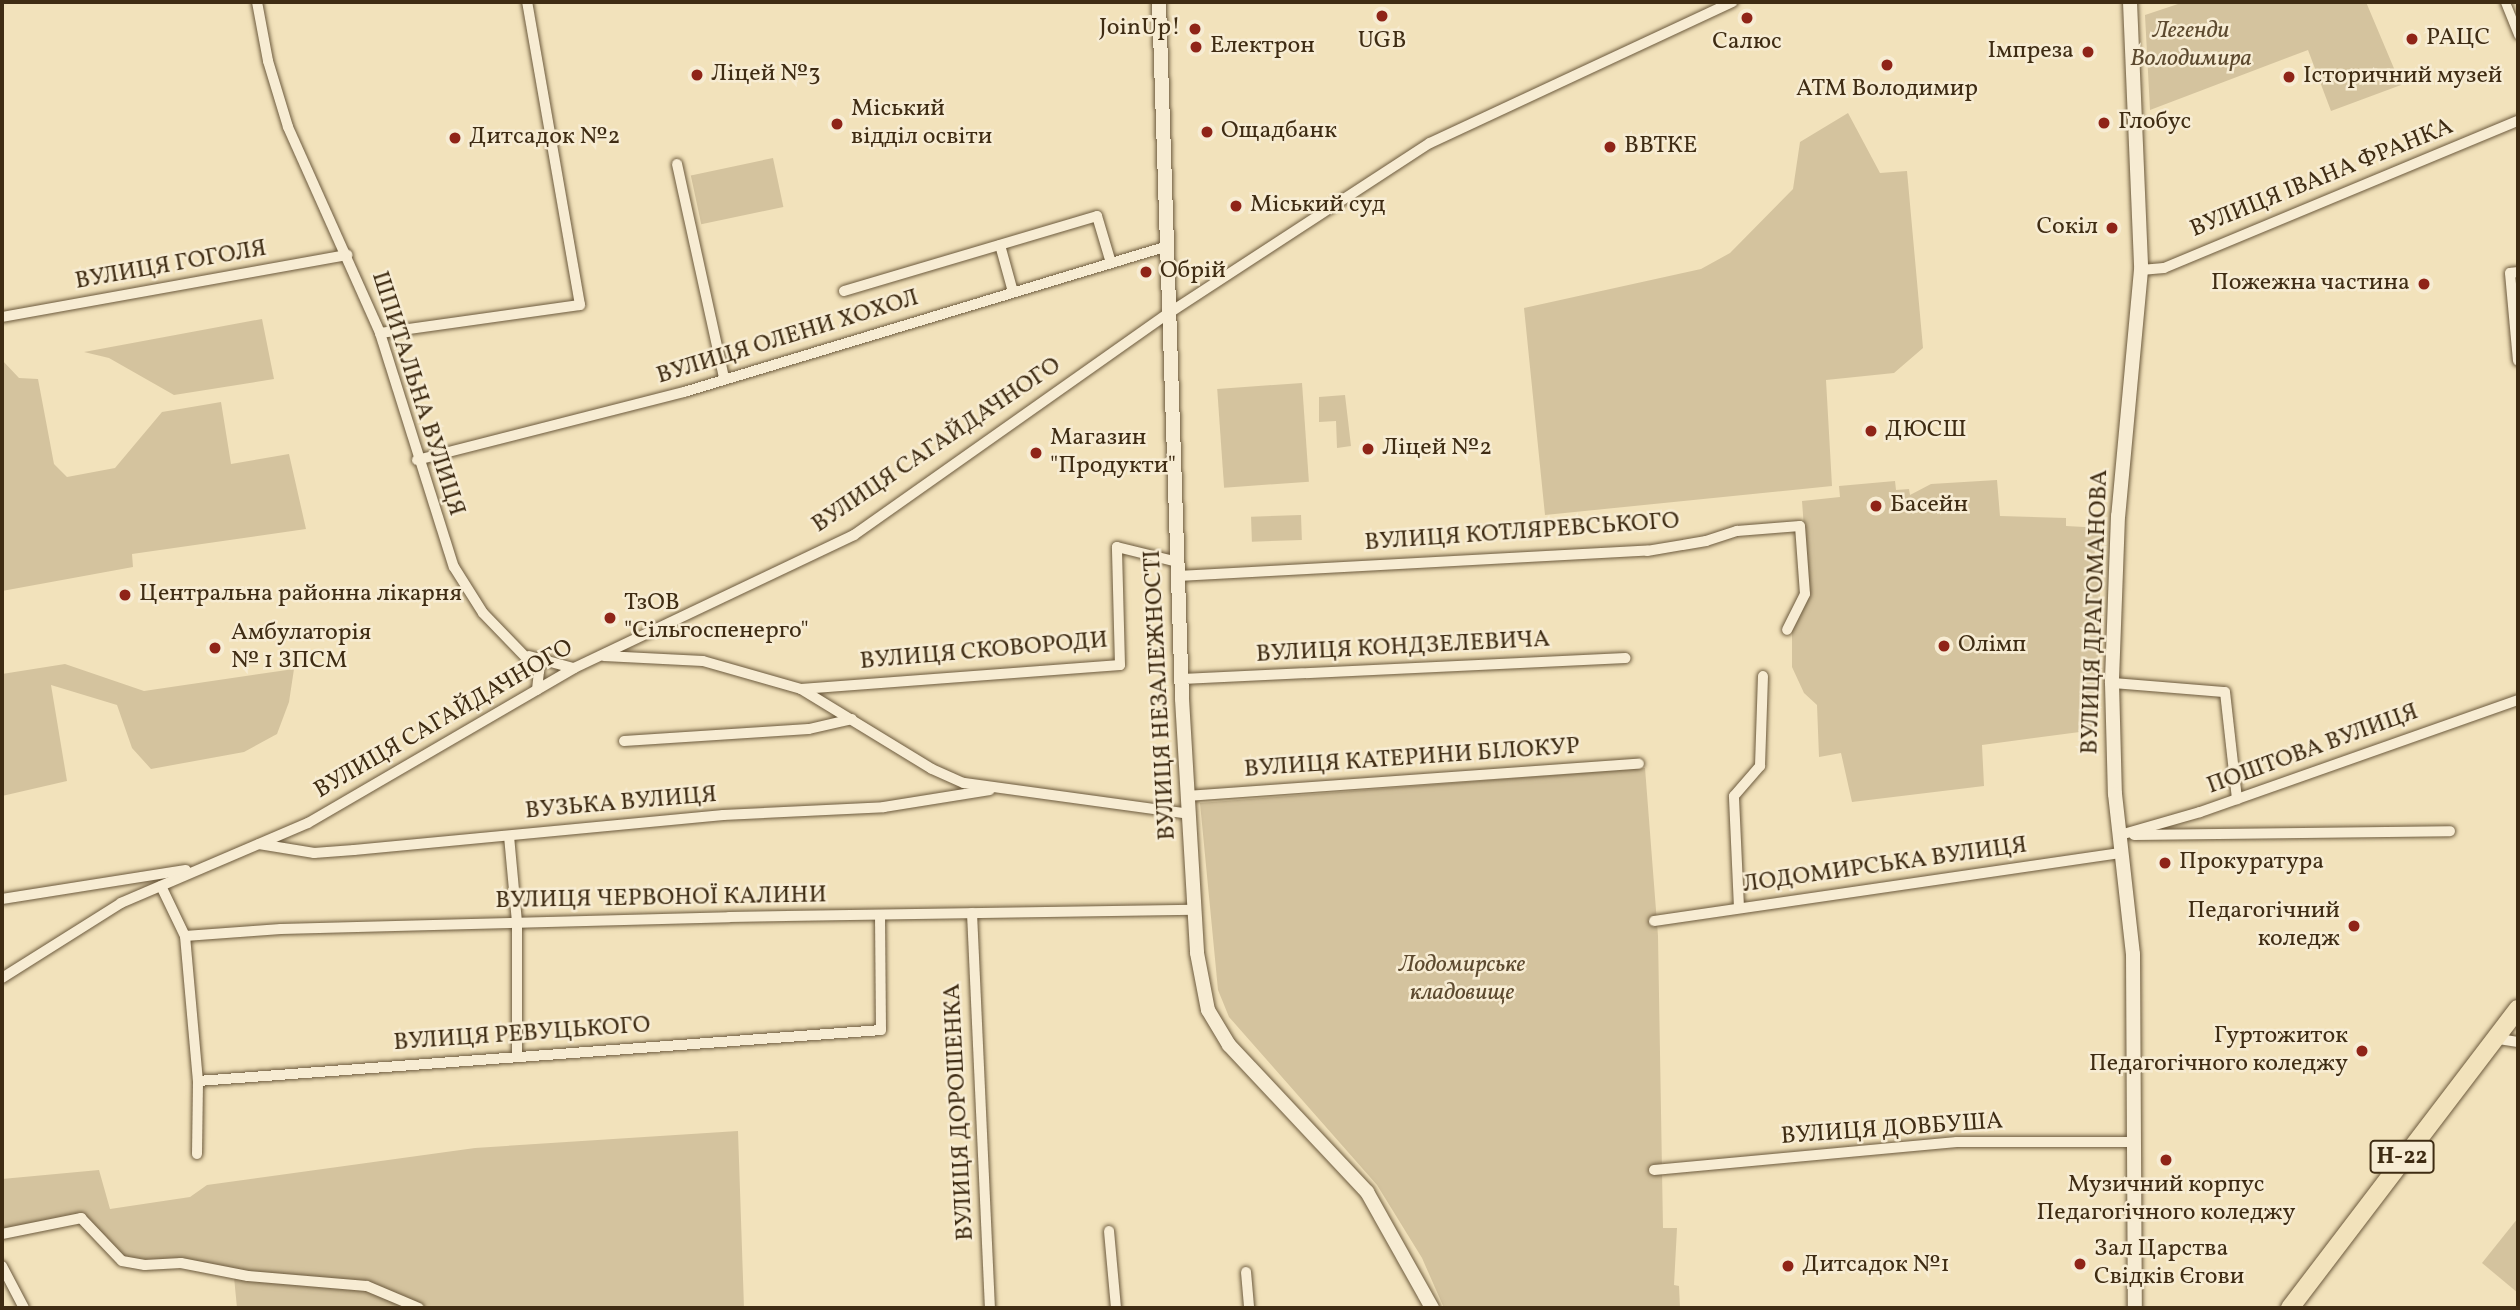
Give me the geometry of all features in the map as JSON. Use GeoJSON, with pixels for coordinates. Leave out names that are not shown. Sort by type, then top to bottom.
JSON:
{"type":"FeatureCollection","features":[{"type":"Feature","properties":{"kind":"main road","name":"Н-22"},"geometry":{"type":"LineString","coordinates":[[2290,1308],[2387,1177],[2499,1039],[2518,1009]]}},
{"type":"Feature","properties":{"kind":"street","name":"ШПИТАЛЬНА ВУЛИЦЯ"},"geometry":{"type":"LineString","coordinates":[[257,2],[268,61],[288,127],[380,333],[417,460],[454,567],[483,613],[526,655],[574,668]]}},
{"type":"Feature","properties":{"kind":"street"},"geometry":{"type":"LineString","coordinates":[[380,333],[580,305],[527,2]]}},
{"type":"Feature","properties":{"kind":"street","name":"ВУЛИЦЯ НЕЗАЛЕЖНОСТІ"},"geometry":{"type":"LineString","coordinates":[[1159,2],[1182,680],[1194,910],[1208,1010],[1229,1045],[1367,1192],[1432,1308]]}},
{"type":"Feature","properties":{"kind":"street","name":"ВУЛИЦЯ САГАЙДАЧНОГО"},"geometry":{"type":"LineString","coordinates":[[2,978],[121,904],[194,869],[308,823],[574,668],[854,535],[1169,313],[1430,143],[1733,2]]}},
{"type":"Feature","properties":{"kind":"street","name":"ВУЛИЦЯ ДРАГОМАНОВА"},"geometry":{"type":"LineString","coordinates":[[2130,2],[2141,270],[2118,516],[2112,683],[2120,835],[2133,954],[2135,1308]]}},
{"type":"Feature","properties":{"kind":"street"},"geometry":{"type":"LineString","coordinates":[[2505,2],[2518,35]]}},
{"type":"Feature","properties":{"kind":"street","name":"ВУЛИЦЯ ІВАНА ФРАНКА"},"geometry":{"type":"LineString","coordinates":[[2141,270],[2164,268],[2518,121]]}},
{"type":"Feature","properties":{"kind":"street"},"geometry":{"type":"LineString","coordinates":[[677,164],[724,377]]}},
{"type":"Feature","properties":{"kind":"street"},"geometry":{"type":"LineString","coordinates":[[845,291],[1097,216],[1111,263]]}},
{"type":"Feature","properties":{"kind":"street"},"geometry":{"type":"LineString","coordinates":[[1000,245],[1013,292]]}},
{"type":"Feature","properties":{"kind":"street","name":"ВУЛИЦЯ ОЛЕНИ ХОХОЛ"},"geometry":{"type":"LineString","coordinates":[[417,460],[684,392],[724,377],[1168,246]]}},
{"type":"Feature","properties":{"kind":"street","name":"ВУЛИЦЯ ГОГОЛЯ"},"geometry":{"type":"LineString","coordinates":[[2,317],[347,255]]}},
{"type":"Feature","properties":{"kind":"street"},"geometry":{"type":"LineString","coordinates":[[2518,272],[2510,273],[2518,361]]}},
{"type":"Feature","properties":{"kind":"street","name":"ВУЛИЦЯ КОТЛЯРЕВСЬКОГО"},"geometry":{"type":"LineString","coordinates":[[1178,569],[1647,551],[1706,541],[1737,531],[1800,526],[1805,594],[1787,630]]}},
{"type":"Feature","properties":{"kind":"street","name":"ВУЛИЦЯ СКОВОРОДИ"},"geometry":{"type":"LineString","coordinates":[[801,689],[1120,665],[1117,547],[1178,569]]}},
{"type":"Feature","properties":{"kind":"street"},"geometry":{"type":"LineString","coordinates":[[526,655],[539,671],[537,690]]}},
{"type":"Feature","properties":{"kind":"street"},"geometry":{"type":"LineString","coordinates":[[601,656],[703,662],[801,689],[932,769],[990,790],[1189,814]]}},
{"type":"Feature","properties":{"kind":"street","name":"ВУЛИЦЯ КОНДЗЕЛЕВИЧА"},"geometry":{"type":"LineString","coordinates":[[1182,680],[1626,658]]}},
{"type":"Feature","properties":{"kind":"street"},"geometry":{"type":"LineString","coordinates":[[1739,908],[1734,796],[1760,766],[1762,676]]}},
{"type":"Feature","properties":{"kind":"street"},"geometry":{"type":"LineString","coordinates":[[2112,683],[2225,692],[2237,799]]}},
{"type":"Feature","properties":{"kind":"street","name":"ПОШТОВА ВУЛИЦЯ"},"geometry":{"type":"LineString","coordinates":[[2120,835],[2237,799],[2518,700]]}},
{"type":"Feature","properties":{"kind":"street"},"geometry":{"type":"LineString","coordinates":[[624,741],[808,729],[852,719]]}},
{"type":"Feature","properties":{"kind":"street","name":"ВУЛИЦЯ КАТЕРИНИ БІЛОКУР"},"geometry":{"type":"LineString","coordinates":[[1188,796],[1639,764]]}},
{"type":"Feature","properties":{"kind":"street","name":"ВУЗЬКА ВУЛИЦЯ"},"geometry":{"type":"LineString","coordinates":[[257,844],[314,853],[723,815],[884,807],[990,790]]}},
{"type":"Feature","properties":{"kind":"street"},"geometry":{"type":"LineString","coordinates":[[2120,835],[2331,836],[2450,831]]}},
{"type":"Feature","properties":{"kind":"street"},"geometry":{"type":"LineString","coordinates":[[509,836],[517,923],[517,1056]]}},
{"type":"Feature","properties":{"kind":"street","name":"ЛОДОМИРСЬКА ВУЛИЦЯ"},"geometry":{"type":"LineString","coordinates":[[1654,921],[2122,853]]}},
{"type":"Feature","properties":{"kind":"street"},"geometry":{"type":"LineString","coordinates":[[2,899],[194,869]]}},
{"type":"Feature","properties":{"kind":"street"},"geometry":{"type":"LineString","coordinates":[[120,880],[126,895],[121,904]]}},
{"type":"Feature","properties":{"kind":"street"},"geometry":{"type":"LineString","coordinates":[[161,886],[185,936],[198,1081],[197,1154]]}},
{"type":"Feature","properties":{"kind":"street","name":"ВУЛИЦЯ ЧЕРВОНОЇ КАЛИНИ"},"geometry":{"type":"LineString","coordinates":[[185,936],[517,923],[1194,910]]}},
{"type":"Feature","properties":{"kind":"street","name":"ВУЛИЦЯ ДОРОШЕНКА"},"geometry":{"type":"LineString","coordinates":[[972,914],[990,1308]]}},
{"type":"Feature","properties":{"kind":"street","name":"ВУЛИЦЯ РЕВУЦЬКОГО"},"geometry":{"type":"LineString","coordinates":[[198,1081],[881,1030],[880,915]]}},
{"type":"Feature","properties":{"kind":"street"},"geometry":{"type":"LineString","coordinates":[[2499,1039],[2518,1042]]}},
{"type":"Feature","properties":{"kind":"street","name":"ВУЛИЦЯ ДОВБУША"},"geometry":{"type":"LineString","coordinates":[[1654,1170],[1957,1142],[2134,1142]]}},
{"type":"Feature","properties":{"kind":"street"},"geometry":{"type":"LineString","coordinates":[[2,1234],[81,1219],[122,1261],[367,1286],[419,1308]]}},
{"type":"Feature","properties":{"kind":"street"},"geometry":{"type":"LineString","coordinates":[[1109,1231],[1116,1308]]}},
{"type":"Feature","properties":{"kind":"street"},"geometry":{"type":"LineString","coordinates":[[2,1266],[24,1308]]}},
{"type":"Feature","properties":{"kind":"street"},"geometry":{"type":"LineString","coordinates":[[1246,1272],[1249,1308]]}},
{"type":"Feature","properties":{"kind":"green space","name":"Легенди Володимира"},"geometry":{"type":"Polygon","coordinates":[[[2184,2],[2366,2],[2401,85],[2331,111],[2308,50],[2150,110],[2145,15],[2184,2]]]}},
{"type":"Feature","properties":{"kind":"green space"},"geometry":{"type":"Polygon","coordinates":[[[1848,113],[1880,173],[1907,171],[1923,348],[1894,373],[1826,380],[1832,486],[1545,515],[1524,308],[1701,269],[1730,253],[1793,189],[1800,142],[1848,113]]]}},
{"type":"Feature","properties":{"kind":"green space"},"geometry":{"type":"Polygon","coordinates":[[[773,158],[783,207],[701,224],[691,175],[773,158]]]}},
{"type":"Feature","properties":{"kind":"green space"},"geometry":{"type":"Polygon","coordinates":[[[262,319],[274,379],[174,395],[109,358],[84,352],[262,319]]]}},
{"type":"Feature","properties":{"kind":"green space"},"geometry":{"type":"Polygon","coordinates":[[[2,360],[19,378],[38,379],[54,464],[67,477],[115,468],[162,412],[221,402],[231,464],[289,454],[306,529],[132,554],[133,567],[2,591],[2,360]]]}},
{"type":"Feature","properties":{"kind":"green space"},"geometry":{"type":"Polygon","coordinates":[[[1302,383],[1309,482],[1224,488],[1217,389],[1302,383]]]}},
{"type":"Feature","properties":{"kind":"green space"},"geometry":{"type":"Polygon","coordinates":[[[1345,395],[1351,446],[1337,448],[1336,421],[1319,422],[1319,397],[1345,395]]]}},
{"type":"Feature","properties":{"kind":"green space","name":"Олімп"},"geometry":{"type":"Polygon","coordinates":[[[1997,480],[2000,516],[2066,518],[2066,526],[2103,528],[2102,548],[2095,548],[2094,570],[2101,571],[2095,730],[1982,745],[1984,786],[1852,802],[1841,753],[1819,757],[1817,705],[1804,693],[1792,667],[1792,629],[1809,596],[1802,501],[1840,497],[1839,486],[1895,481],[1896,490],[1909,489],[1910,495],[1931,484],[1997,480]]]}},
{"type":"Feature","properties":{"kind":"green space"},"geometry":{"type":"Polygon","coordinates":[[[1301,515],[1302,540],[1252,542],[1251,517],[1301,515]]]}},
{"type":"Feature","properties":{"kind":"green space"},"geometry":{"type":"Polygon","coordinates":[[[65,664],[144,691],[294,669],[289,702],[277,734],[244,752],[151,769],[132,748],[117,705],[51,685],[67,781],[2,796],[2,674],[65,664]]]}},
{"type":"Feature","properties":{"kind":"green space","name":"Лодомирське кладовище"},"geometry":{"type":"Polygon","coordinates":[[[1645,768],[1658,936],[1663,1228],[1677,1228],[1674,1285],[1679,1286],[1680,1308],[1444,1308],[1422,1258],[1377,1185],[1229,1017],[1218,990],[1200,803],[1645,768]]]}},
{"type":"Feature","properties":{"kind":"green space"},"geometry":{"type":"Polygon","coordinates":[[[738,1131],[744,1308],[237,1308],[234,1277],[124,1258],[83,1216],[2,1230],[2,1179],[99,1170],[110,1209],[190,1197],[207,1185],[475,1148],[738,1131]]]}},
{"type":"Feature","properties":{"kind":"green space"},"geometry":{"type":"Polygon","coordinates":[[[2518,1218],[2518,1293],[2482,1263],[2518,1218]]]}},
{"type":"Feature","properties":{"kind":"place","name":"UGB"},"geometry":{"type":"Point","coordinates":[1382,16]}},
{"type":"Feature","properties":{"kind":"place","name":"Салюс"},"geometry":{"type":"Point","coordinates":[1747,18]}},
{"type":"Feature","properties":{"kind":"place","name":"JoinUp!"},"geometry":{"type":"Point","coordinates":[1195,29]}},
{"type":"Feature","properties":{"kind":"place","name":"РАЦС"},"geometry":{"type":"Point","coordinates":[2412,39]}},
{"type":"Feature","properties":{"kind":"place","name":"Електрон"},"geometry":{"type":"Point","coordinates":[1196,47]}},
{"type":"Feature","properties":{"kind":"place","name":"Імпреза"},"geometry":{"type":"Point","coordinates":[2088,52]}},
{"type":"Feature","properties":{"kind":"place","name":"АТМ Володимир"},"geometry":{"type":"Point","coordinates":[1887,65]}},
{"type":"Feature","properties":{"kind":"place","name":"Ліцей №3"},"geometry":{"type":"Point","coordinates":[697,75]}},
{"type":"Feature","properties":{"kind":"place","name":"Історичний музей"},"geometry":{"type":"Point","coordinates":[2289,77]}},
{"type":"Feature","properties":{"kind":"place","name":"Глобус"},"geometry":{"type":"Point","coordinates":[2104,123]}},
{"type":"Feature","properties":{"kind":"place","name":"Міський відділ освіти"},"geometry":{"type":"Point","coordinates":[837,124]}},
{"type":"Feature","properties":{"kind":"place","name":"Ощадбанк"},"geometry":{"type":"Point","coordinates":[1207,132]}},
{"type":"Feature","properties":{"kind":"place","name":"Дитсадок №2"},"geometry":{"type":"Point","coordinates":[455,138]}},
{"type":"Feature","properties":{"kind":"place","name":"ВВТКЕ"},"geometry":{"type":"Point","coordinates":[1610,147]}},
{"type":"Feature","properties":{"kind":"place","name":"Міський суд"},"geometry":{"type":"Point","coordinates":[1236,206]}},
{"type":"Feature","properties":{"kind":"place","name":"Сокіл"},"geometry":{"type":"Point","coordinates":[2112,228]}},
{"type":"Feature","properties":{"kind":"place","name":"Обрій"},"geometry":{"type":"Point","coordinates":[1146,272]}},
{"type":"Feature","properties":{"kind":"place","name":"Пожежна частина"},"geometry":{"type":"Point","coordinates":[2424,284]}},
{"type":"Feature","properties":{"kind":"place","name":"ДЮСШ"},"geometry":{"type":"Point","coordinates":[1871,431]}},
{"type":"Feature","properties":{"kind":"place","name":"Ліцей №2"},"geometry":{"type":"Point","coordinates":[1368,449]}},
{"type":"Feature","properties":{"kind":"place","name":"Магазин \"Продукти\""},"geometry":{"type":"Point","coordinates":[1036,453]}},
{"type":"Feature","properties":{"kind":"place","name":"Басейн"},"geometry":{"type":"Point","coordinates":[1876,506]}},
{"type":"Feature","properties":{"kind":"place","name":"Центральна районна лікарня"},"geometry":{"type":"Point","coordinates":[125,595]}},
{"type":"Feature","properties":{"kind":"place","name":"ТзОВ \"Сільгоспенерго\""},"geometry":{"type":"Point","coordinates":[610,618]}},
{"type":"Feature","properties":{"kind":"place","name":"Олімп"},"geometry":{"type":"Point","coordinates":[1944,646]}},
{"type":"Feature","properties":{"kind":"place","name":"Амбулаторія № 1 ЗПСМ"},"geometry":{"type":"Point","coordinates":[215,648]}},
{"type":"Feature","properties":{"kind":"place","name":"Прокуратура"},"geometry":{"type":"Point","coordinates":[2165,863]}},
{"type":"Feature","properties":{"kind":"place","name":"Педагогічний коледж"},"geometry":{"type":"Point","coordinates":[2354,926]}},
{"type":"Feature","properties":{"kind":"place","name":"Гуртожиток Педагогічного коледжу"},"geometry":{"type":"Point","coordinates":[2362,1051]}},
{"type":"Feature","properties":{"kind":"place","name":"Музичний корпус Педагогічного коледжу"},"geometry":{"type":"Point","coordinates":[2166,1160]}},
{"type":"Feature","properties":{"kind":"place","name":"Зал Царства Свідків Єгови"},"geometry":{"type":"Point","coordinates":[2080,1264]}},
{"type":"Feature","properties":{"kind":"place","name":"Дитсадок №1"},"geometry":{"type":"Point","coordinates":[1788,1266]}}]}
